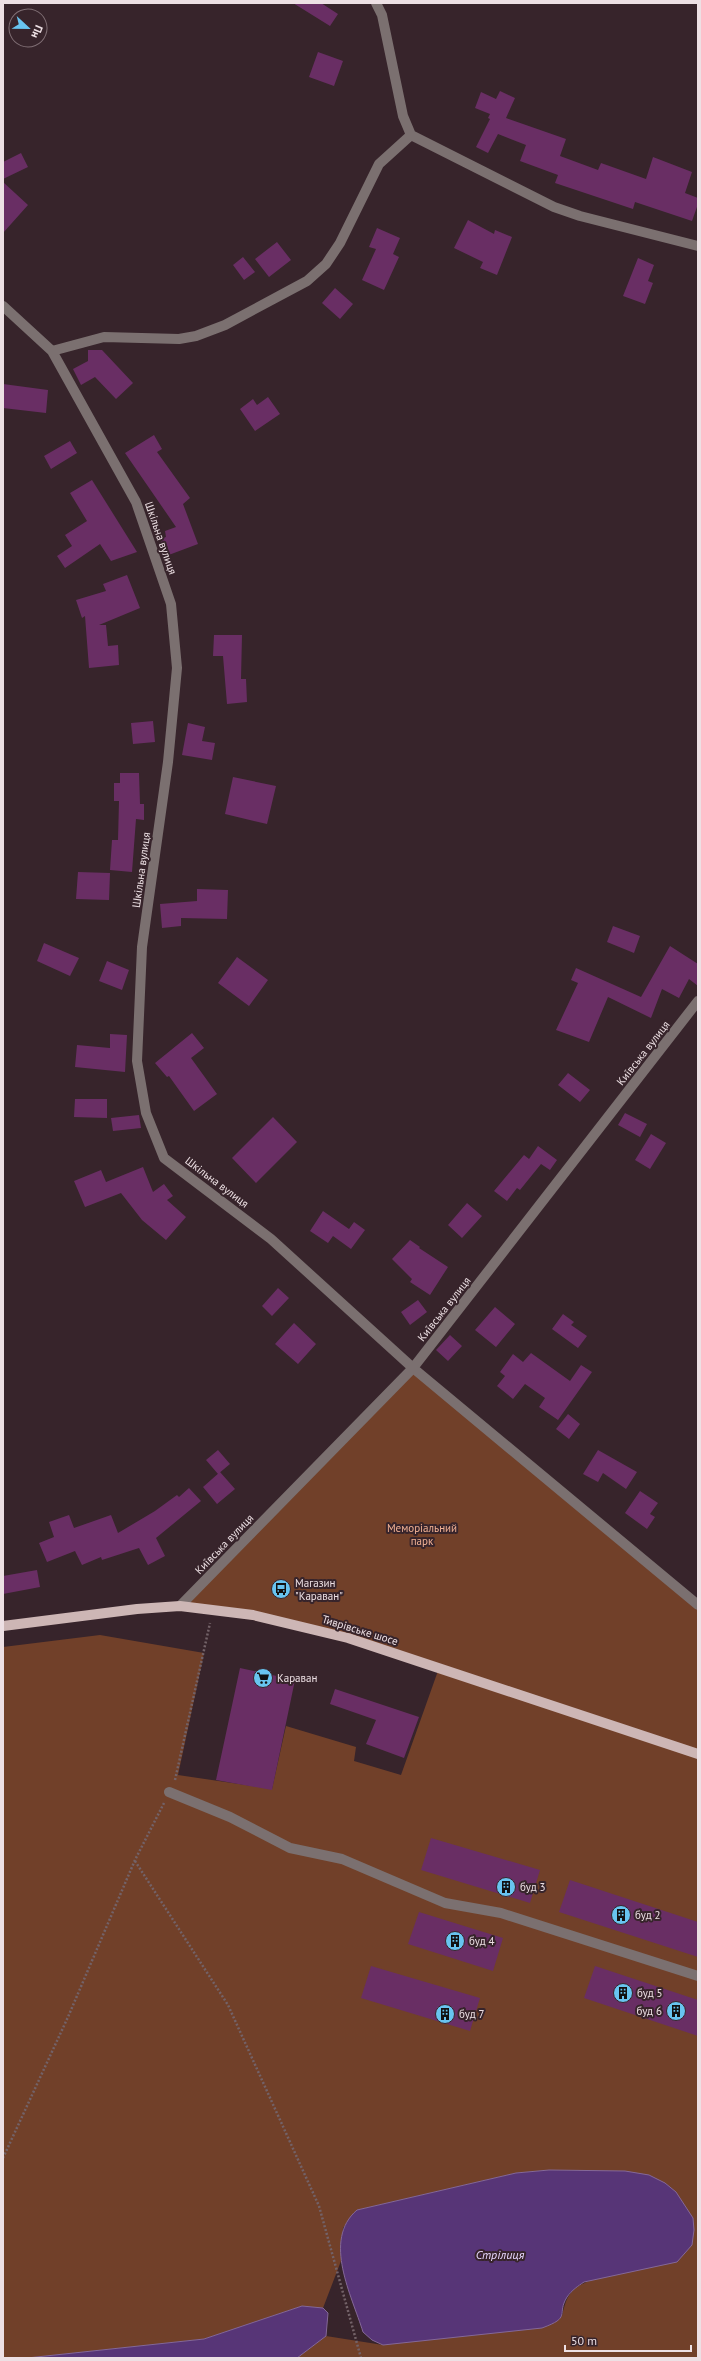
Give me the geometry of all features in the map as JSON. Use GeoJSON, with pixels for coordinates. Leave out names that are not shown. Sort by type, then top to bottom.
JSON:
{"type":"FeatureCollection","features":[{"type":"Feature","properties":{"kind":"main road","name":"Тиврівське шосе"},"geometry":{"type":"LineString","coordinates":[[3,1626],[137,1608],[180,1606],[213,1609],[280,1620],[348,1638],[698,1754]]}},
{"type":"Feature","properties":{"kind":"street"},"geometry":{"type":"LineString","coordinates":[[376,3],[382,14],[403,116],[411,135],[554,207],[580,216],[698,246]]}},
{"type":"Feature","properties":{"kind":"street"},"geometry":{"type":"LineString","coordinates":[[52,351],[96,338],[179,339],[196,336],[225,325],[307,281],[326,264],[340,243],[379,164],[411,135]]}},
{"type":"Feature","properties":{"kind":"street","name":"Шкільна вулиця"},"geometry":{"type":"LineString","coordinates":[[3,306],[52,351],[136,502],[171,604],[177,668],[168,762],[142,947],[137,1061],[146,1113],[164,1158],[271,1239],[413,1368],[698,1605]]}},
{"type":"Feature","properties":{"kind":"street","name":"Київська вулиця"},"geometry":{"type":"LineString","coordinates":[[180,1606],[413,1368],[698,1001]]}},
{"type":"Feature","properties":{"kind":"street"},"geometry":{"type":"LineString","coordinates":[[169,1792],[230,1817],[290,1848],[342,1859],[445,1903],[500,1913],[698,1976]]}},
{"type":"Feature","properties":{"kind":"path"},"geometry":{"type":"LineString","coordinates":[[3,2158],[68,2017],[135,1860],[177,1775],[213,1609]]}},
{"type":"Feature","properties":{"kind":"path"},"geometry":{"type":"LineString","coordinates":[[135,1860],[228,2005],[319,2206],[361,2358]]}},
{"type":"Feature","properties":{"kind":"green space","name":"Меморіальний парк"},"geometry":{"type":"Polygon","coordinates":[[[413,1368],[698,1605],[698,2358],[297,2358],[326,2336],[383,2345],[562,2316],[566,2302],[572,2292],[581,2284],[596,2279],[615,2190],[578,2170],[549,2170],[516,2173],[357,2210],[343,2228],[341,2261],[323,2308],[302,2306],[204,2339],[27,2358],[3,2358],[3,1647],[100,1635],[204,1653],[178,1775],[272,1789],[286,1726],[356,1747],[354,1761],[401,1775],[439,1668],[348,1638],[180,1606],[413,1368]]]}},
{"type":"Feature","properties":{"kind":"water","name":"Стрілиця"},"geometry":{"type":"Polygon","coordinates":[[[549,2170],[625,2171],[649,2175],[665,2183],[676,2192],[693,2218],[694,2230],[692,2245],[677,2262],[584,2282],[573,2290],[567,2297],[560,2318],[542,2328],[383,2345],[372,2340],[363,2332],[347,2285],[341,2252],[342,2237],[347,2222],[357,2210],[516,2173],[549,2170]]]}},
{"type":"Feature","properties":{"kind":"water"},"geometry":{"type":"Polygon","coordinates":[[[302,2306],[323,2308],[328,2313],[326,2336],[297,2358],[27,2358],[204,2339],[302,2306]]]}},
{"type":"Feature","properties":{"kind":"building"},"geometry":{"type":"Polygon","coordinates":[[[293,3],[321,3],[338,14],[330,26],[293,3]]]}},
{"type":"Feature","properties":{"kind":"building"},"geometry":{"type":"Polygon","coordinates":[[[318,52],[343,61],[334,86],[309,77],[318,52]]]}},
{"type":"Feature","properties":{"kind":"building"},"geometry":{"type":"Polygon","coordinates":[[[500,91],[515,98],[506,118],[566,139],[560,156],[598,170],[601,163],[646,179],[653,157],[692,172],[685,193],[698,198],[698,204],[692,221],[635,202],[633,209],[555,183],[558,175],[520,161],[526,145],[498,134],[488,153],[476,147],[490,119],[488,118],[490,114],[475,108],[481,92],[496,99],[500,91]]]}},
{"type":"Feature","properties":{"kind":"building"},"geometry":{"type":"Polygon","coordinates":[[[21,153],[28,167],[3,179],[3,162],[21,153]]]}},
{"type":"Feature","properties":{"kind":"building"},"geometry":{"type":"Polygon","coordinates":[[[3,182],[28,205],[3,233],[3,182]]]}},
{"type":"Feature","properties":{"kind":"building"},"geometry":{"type":"Polygon","coordinates":[[[468,220],[494,234],[495,230],[512,237],[497,275],[480,268],[483,262],[454,248],[468,220]]]}},
{"type":"Feature","properties":{"kind":"building"},"geometry":{"type":"Polygon","coordinates":[[[377,228],[400,238],[393,254],[399,257],[384,290],[362,280],[376,249],[369,247],[377,228]]]}},
{"type":"Feature","properties":{"kind":"building"},"geometry":{"type":"Polygon","coordinates":[[[277,242],[291,260],[269,277],[255,259],[277,242]]]}},
{"type":"Feature","properties":{"kind":"building"},"geometry":{"type":"Polygon","coordinates":[[[243,257],[255,272],[244,280],[233,265],[243,257]]]}},
{"type":"Feature","properties":{"kind":"building"},"geometry":{"type":"Polygon","coordinates":[[[638,258],[654,265],[648,281],[653,283],[645,304],[623,296],[638,258]]]}},
{"type":"Feature","properties":{"kind":"building"},"geometry":{"type":"Polygon","coordinates":[[[335,288],[353,304],[340,319],[322,303],[335,288]]]}},
{"type":"Feature","properties":{"kind":"building"},"geometry":{"type":"Polygon","coordinates":[[[88,350],[102,350],[133,383],[116,399],[95,377],[81,385],[73,369],[88,361],[88,350]]]}},
{"type":"Feature","properties":{"kind":"building"},"geometry":{"type":"Polygon","coordinates":[[[3,384],[48,390],[46,413],[3,408],[3,384]]]}},
{"type":"Feature","properties":{"kind":"building"},"geometry":{"type":"Polygon","coordinates":[[[268,397],[280,414],[255,431],[240,409],[253,399],[257,405],[268,397]]]}},
{"type":"Feature","properties":{"kind":"building"},"geometry":{"type":"Polygon","coordinates":[[[154,435],[162,449],[157,452],[190,498],[183,504],[198,544],[166,556],[160,539],[166,537],[165,531],[176,527],[125,453],[154,435]]]}},
{"type":"Feature","properties":{"kind":"building"},"geometry":{"type":"Polygon","coordinates":[[[70,441],[77,453],[51,469],[44,456],[70,441]]]}},
{"type":"Feature","properties":{"kind":"building"},"geometry":{"type":"Polygon","coordinates":[[[92,480],[137,552],[111,561],[100,544],[65,568],[57,556],[72,546],[65,535],[87,521],[70,493],[92,480]]]}},
{"type":"Feature","properties":{"kind":"building"},"geometry":{"type":"Polygon","coordinates":[[[127,575],[140,608],[99,625],[106,625],[108,646],[118,645],[119,665],[89,668],[85,616],[82,618],[76,600],[106,591],[103,584],[127,575]]]}},
{"type":"Feature","properties":{"kind":"building"},"geometry":{"type":"Polygon","coordinates":[[[214,635],[242,635],[241,679],[246,679],[247,702],[227,704],[223,656],[213,656],[214,635]]]}},
{"type":"Feature","properties":{"kind":"building"},"geometry":{"type":"Polygon","coordinates":[[[153,721],[155,742],[133,744],[131,723],[153,721]]]}},
{"type":"Feature","properties":{"kind":"building"},"geometry":{"type":"Polygon","coordinates":[[[188,723],[205,727],[202,741],[215,743],[212,760],[182,755],[188,723]]]}},
{"type":"Feature","properties":{"kind":"building"},"geometry":{"type":"Polygon","coordinates":[[[120,773],[139,773],[140,804],[144,804],[144,820],[136,819],[132,872],[110,870],[112,840],[118,840],[119,801],[114,801],[114,783],[120,783],[120,773]]]}},
{"type":"Feature","properties":{"kind":"building"},"geometry":{"type":"Polygon","coordinates":[[[233,777],[276,786],[267,824],[225,814],[233,777]]]}},
{"type":"Feature","properties":{"kind":"building"},"geometry":{"type":"Polygon","coordinates":[[[78,872],[110,873],[109,900],[76,899],[78,872]]]}},
{"type":"Feature","properties":{"kind":"building"},"geometry":{"type":"Polygon","coordinates":[[[197,889],[228,890],[227,919],[181,918],[181,926],[162,928],[160,904],[197,901],[197,889]]]}},
{"type":"Feature","properties":{"kind":"building"},"geometry":{"type":"Polygon","coordinates":[[[613,926],[640,936],[634,953],[607,942],[613,926]]]}},
{"type":"Feature","properties":{"kind":"building"},"geometry":{"type":"Polygon","coordinates":[[[44,943],[79,958],[70,976],[37,961],[44,943]]]}},
{"type":"Feature","properties":{"kind":"building"},"geometry":{"type":"Polygon","coordinates":[[[670,946],[698,964],[698,986],[689,979],[679,998],[662,989],[651,1018],[608,997],[589,1042],[556,1030],[578,983],[571,980],[576,968],[641,997],[670,946]]]}},
{"type":"Feature","properties":{"kind":"building"},"geometry":{"type":"Polygon","coordinates":[[[237,957],[268,980],[249,1006],[218,983],[237,957]]]}},
{"type":"Feature","properties":{"kind":"building"},"geometry":{"type":"Polygon","coordinates":[[[107,961],[129,970],[122,990],[99,981],[107,961]]]}},
{"type":"Feature","properties":{"kind":"building"},"geometry":{"type":"Polygon","coordinates":[[[192,1033],[204,1048],[191,1058],[217,1094],[194,1111],[169,1076],[167,1077],[155,1063],[192,1033]]]}},
{"type":"Feature","properties":{"kind":"building"},"geometry":{"type":"Polygon","coordinates":[[[110,1034],[127,1035],[125,1072],[75,1067],[77,1045],[110,1048],[110,1034]]]}},
{"type":"Feature","properties":{"kind":"building"},"geometry":{"type":"Polygon","coordinates":[[[568,1073],[590,1090],[580,1102],[558,1085],[568,1073]]]}},
{"type":"Feature","properties":{"kind":"building"},"geometry":{"type":"Polygon","coordinates":[[[75,1099],[107,1099],[107,1118],[74,1117],[75,1099]]]}},
{"type":"Feature","properties":{"kind":"building"},"geometry":{"type":"Polygon","coordinates":[[[625,1113],[647,1124],[640,1137],[618,1125],[625,1113]]]}},
{"type":"Feature","properties":{"kind":"building"},"geometry":{"type":"Polygon","coordinates":[[[139,1115],[141,1128],[113,1131],[111,1118],[139,1115]]]}},
{"type":"Feature","properties":{"kind":"building"},"geometry":{"type":"Polygon","coordinates":[[[273,1117],[297,1142],[256,1183],[232,1158],[273,1117]]]}},
{"type":"Feature","properties":{"kind":"building"},"geometry":{"type":"Polygon","coordinates":[[[651,1134],[666,1143],[650,1169],[635,1160],[651,1134]]]}},
{"type":"Feature","properties":{"kind":"building"},"geometry":{"type":"Polygon","coordinates":[[[538,1146],[557,1160],[550,1170],[541,1164],[520,1190],[517,1188],[507,1201],[494,1191],[524,1155],[529,1159],[538,1146]]]}},
{"type":"Feature","properties":{"kind":"building"},"geometry":{"type":"Polygon","coordinates":[[[143,1167],[153,1192],[164,1184],[173,1196],[167,1200],[186,1217],[166,1240],[142,1220],[121,1193],[85,1207],[74,1181],[101,1170],[106,1182],[143,1167]]]}},
{"type":"Feature","properties":{"kind":"building"},"geometry":{"type":"Polygon","coordinates":[[[467,1203],[482,1216],[462,1238],[448,1225],[467,1203]]]}},
{"type":"Feature","properties":{"kind":"building"},"geometry":{"type":"Polygon","coordinates":[[[323,1211],[349,1229],[354,1222],[365,1230],[351,1249],[333,1236],[328,1243],[310,1231],[323,1211]]]}},
{"type":"Feature","properties":{"kind":"building"},"geometry":{"type":"Polygon","coordinates":[[[410,1240],[420,1247],[419,1248],[448,1267],[430,1295],[410,1282],[412,1279],[392,1259],[410,1240]]]}},
{"type":"Feature","properties":{"kind":"building"},"geometry":{"type":"Polygon","coordinates":[[[278,1288],[289,1298],[272,1316],[262,1306],[278,1288]]]}},
{"type":"Feature","properties":{"kind":"building"},"geometry":{"type":"Polygon","coordinates":[[[418,1300],[427,1312],[410,1325],[401,1312],[418,1300]]]}},
{"type":"Feature","properties":{"kind":"building"},"geometry":{"type":"Polygon","coordinates":[[[495,1307],[515,1324],[496,1347],[475,1330],[495,1307]]]}},
{"type":"Feature","properties":{"kind":"building"},"geometry":{"type":"Polygon","coordinates":[[[563,1314],[574,1322],[571,1325],[587,1336],[578,1348],[552,1329],[563,1314]]]}},
{"type":"Feature","properties":{"kind":"building"},"geometry":{"type":"Polygon","coordinates":[[[294,1323],[316,1344],[298,1364],[275,1344],[294,1323]]]}},
{"type":"Feature","properties":{"kind":"building"},"geometry":{"type":"Polygon","coordinates":[[[450,1335],[462,1346],[448,1361],[436,1350],[450,1335]]]}},
{"type":"Feature","properties":{"kind":"building"},"geometry":{"type":"Polygon","coordinates":[[[531,1353],[570,1381],[581,1365],[592,1372],[558,1420],[539,1407],[545,1398],[525,1384],[513,1399],[497,1386],[505,1376],[500,1372],[513,1354],[523,1362],[531,1353]]]}},
{"type":"Feature","properties":{"kind":"building"},"geometry":{"type":"Polygon","coordinates":[[[568,1414],[580,1424],[569,1439],[556,1429],[568,1414]]]}},
{"type":"Feature","properties":{"kind":"building"},"geometry":{"type":"Polygon","coordinates":[[[218,1450],[230,1464],[218,1474],[206,1460],[218,1450]]]}},
{"type":"Feature","properties":{"kind":"building"},"geometry":{"type":"Polygon","coordinates":[[[598,1450],[637,1472],[626,1489],[603,1473],[598,1482],[583,1474],[598,1450]]]}},
{"type":"Feature","properties":{"kind":"building"},"geometry":{"type":"Polygon","coordinates":[[[220,1472],[235,1489],[217,1504],[203,1487],[220,1472]]]}},
{"type":"Feature","properties":{"kind":"building"},"geometry":{"type":"Polygon","coordinates":[[[189,1488],[201,1501],[156,1538],[165,1556],[148,1565],[139,1548],[102,1560],[101,1557],[82,1565],[75,1551],[47,1562],[39,1543],[54,1537],[49,1522],[69,1515],[74,1528],[111,1515],[118,1533],[155,1511],[177,1495],[179,1497],[189,1488]]]}},
{"type":"Feature","properties":{"kind":"building"},"geometry":{"type":"Polygon","coordinates":[[[640,1491],[658,1503],[650,1514],[655,1517],[647,1529],[625,1513],[640,1491]]]}},
{"type":"Feature","properties":{"kind":"building"},"geometry":{"type":"Polygon","coordinates":[[[37,1570],[40,1587],[3,1594],[3,1576],[37,1570]]]}},
{"type":"Feature","properties":{"kind":"building"},"geometry":{"type":"Polygon","coordinates":[[[240,1668],[295,1680],[272,1790],[216,1780],[240,1668]]]}},
{"type":"Feature","properties":{"kind":"building"},"geometry":{"type":"Polygon","coordinates":[[[335,1689],[419,1717],[404,1758],[366,1744],[376,1720],[330,1704],[335,1689]]]}},
{"type":"Feature","properties":{"kind":"building","name":"буд 3"},"geometry":{"type":"Polygon","coordinates":[[[431,1838],[540,1870],[530,1903],[421,1870],[431,1838]]]}},
{"type":"Feature","properties":{"kind":"building","name":"буд 2"},"geometry":{"type":"Polygon","coordinates":[[[570,1880],[698,1922],[698,1957],[559,1912],[570,1880]]]}},
{"type":"Feature","properties":{"kind":"building","name":"буд 4"},"geometry":{"type":"Polygon","coordinates":[[[419,1912],[503,1938],[493,1971],[408,1944],[419,1912]]]}},
{"type":"Feature","properties":{"kind":"building","name":"буд 7"},"geometry":{"type":"Polygon","coordinates":[[[371,1966],[480,1998],[470,2031],[361,1998],[371,1966]]]}},
{"type":"Feature","properties":{"kind":"building","name":"буд 5"},"geometry":{"type":"Polygon","coordinates":[[[595,1966],[698,2000],[698,2036],[584,1998],[595,1966]]]}},
{"type":"Feature","properties":{"kind":"place","name":"Магазин \"Караван\""},"geometry":{"type":"Point","coordinates":[281,1589]}},
{"type":"Feature","properties":{"kind":"place","name":"Караван"},"geometry":{"type":"Point","coordinates":[263,1678]}},
{"type":"Feature","properties":{"kind":"place","name":"буд 3"},"geometry":{"type":"Point","coordinates":[506,1887]}},
{"type":"Feature","properties":{"kind":"place","name":"буд 2"},"geometry":{"type":"Point","coordinates":[621,1915]}},
{"type":"Feature","properties":{"kind":"place","name":"буд 4"},"geometry":{"type":"Point","coordinates":[455,1941]}},
{"type":"Feature","properties":{"kind":"place","name":"буд 5"},"geometry":{"type":"Point","coordinates":[623,1993]}},
{"type":"Feature","properties":{"kind":"place","name":"буд 6"},"geometry":{"type":"Point","coordinates":[676,2011]}},
{"type":"Feature","properties":{"kind":"place","name":"буд 7"},"geometry":{"type":"Point","coordinates":[445,2014]}}]}
